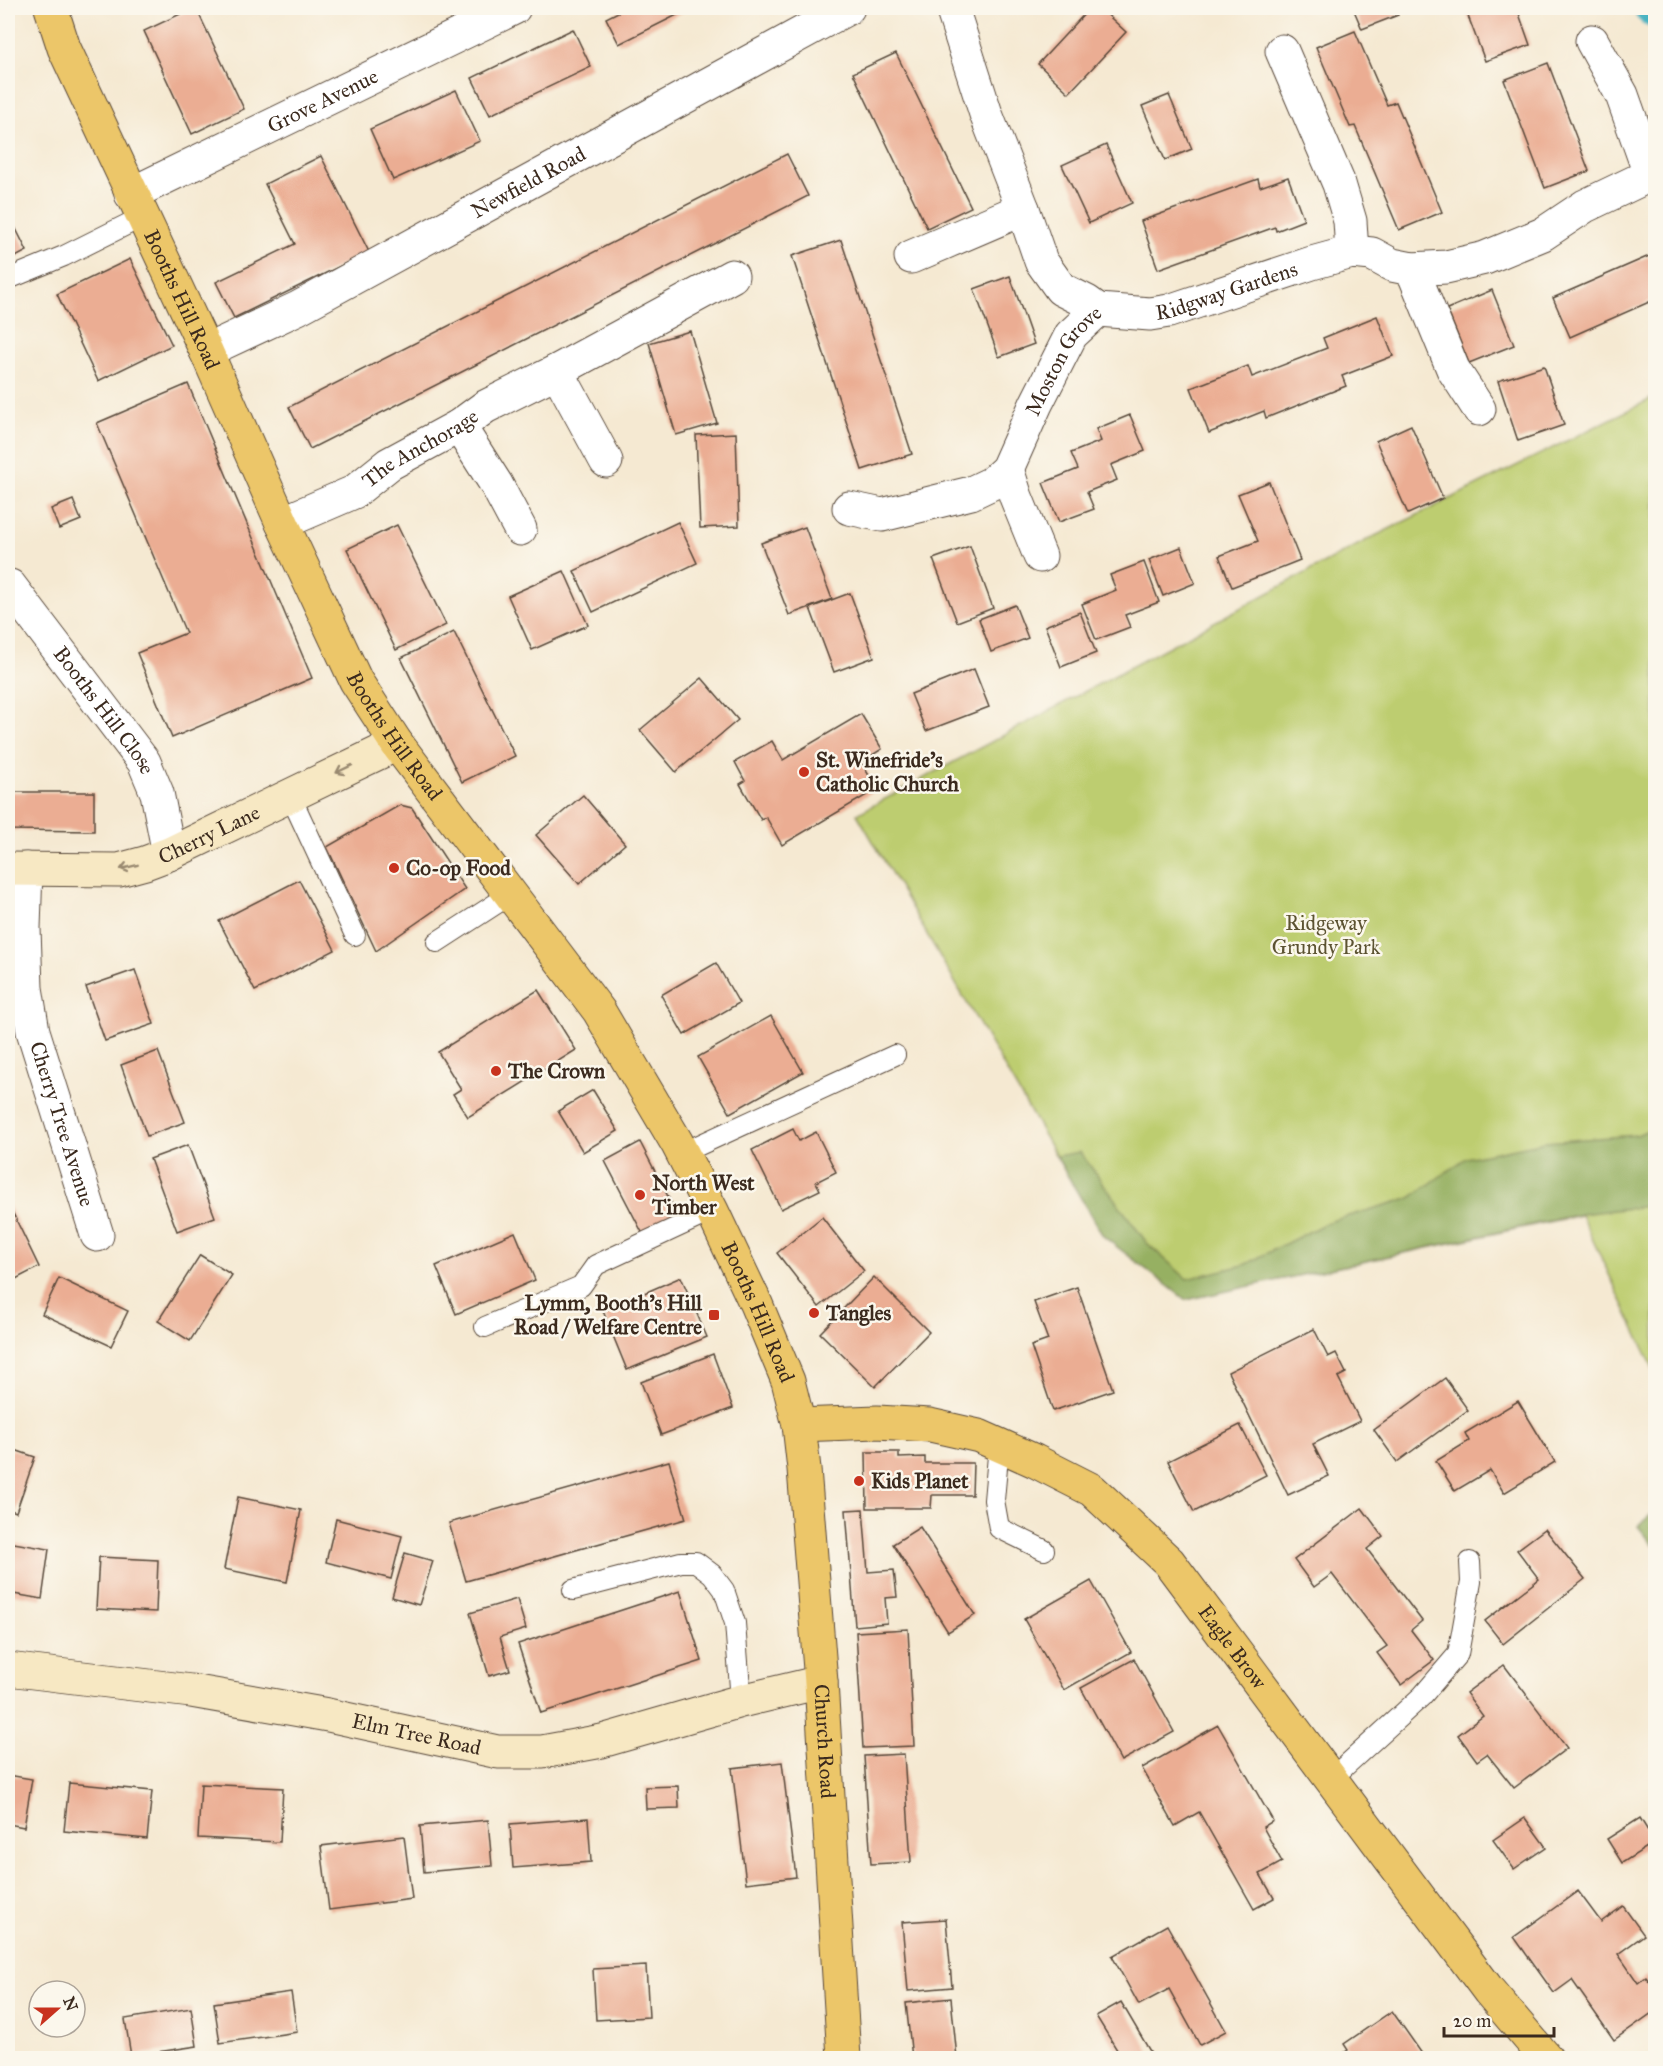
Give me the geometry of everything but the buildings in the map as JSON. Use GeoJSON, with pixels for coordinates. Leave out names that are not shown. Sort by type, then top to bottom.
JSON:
{"type":"FeatureCollection","features":[{"type":"Feature","properties":{"kind":"main road","name":"Booths Hill Road"},"geometry":{"type":"LineString","coordinates":[[51,8],[64,48],[136,206],[206,351],[282,523],[356,681],[397,744],[599,1011],[682,1153],[712,1211],[756,1304],[788,1381],[799,1425]]}},
{"type":"Feature","properties":{"kind":"main road","name":"Cherry Lane"},"geometry":{"type":"LineString","coordinates":[[17,869],[119,870],[145,863],[169,854],[397,744]]}},
{"type":"Feature","properties":{"kind":"main road","name":"Eagle Brow"},"geometry":{"type":"LineString","coordinates":[[799,1425],[877,1422],[930,1425],[979,1436],[1092,1490],[1169,1562],[1489,1991],[1546,2058]]}},
{"type":"Feature","properties":{"kind":"main road","name":"Church Road"},"geometry":{"type":"LineString","coordinates":[[799,1425],[821,1682],[844,2058]]}},
{"type":"Feature","properties":{"kind":"main road","name":"Elm Tree Road"},"geometry":{"type":"LineString","coordinates":[[8,1670],[191,1691],[328,1715],[498,1752],[542,1752],[602,1741],[741,1701],[821,1682]]}},
{"type":"Feature","properties":{"kind":"street","name":"Grove Avenue"},"geometry":{"type":"LineString","coordinates":[[136,206],[513,8]]}},
{"type":"Feature","properties":{"kind":"street","name":"Newfield Road"},"geometry":{"type":"LineString","coordinates":[[206,351],[298,308],[848,8]]}},
{"type":"Feature","properties":{"kind":"street","name":"Moston Grove"},"geometry":{"type":"LineString","coordinates":[[952,8],[986,114],[1041,261],[1061,290],[1087,302],[1098,310],[1071,335],[1036,404],[1008,469]]}},
{"type":"Feature","properties":{"kind":"street","name":"Ridgway Gardens"},"geometry":{"type":"LineString","coordinates":[[1098,310],[1150,314],[1169,310],[1352,252],[1372,254],[1392,265],[1412,269],[1446,267],[1485,258],[1543,234],[1585,206],[1653,173],[1622,95],[1592,41]]}},
{"type":"Feature","properties":{"kind":"street"},"geometry":{"type":"LineString","coordinates":[[1282,51],[1339,184],[1350,221],[1352,252]]}},
{"type":"Feature","properties":{"kind":"street"},"geometry":{"type":"LineString","coordinates":[[911,257],[1023,209]]}},
{"type":"Feature","properties":{"kind":"street"},"geometry":{"type":"LineString","coordinates":[[1412,269],[1453,369],[1479,409]]}},
{"type":"Feature","properties":{"kind":"street","name":"The Anchorage"},"geometry":{"type":"LineString","coordinates":[[282,523],[354,492],[389,464],[459,426],[485,407],[557,371],[732,276]]}},
{"type":"Feature","properties":{"kind":"street"},"geometry":{"type":"LineString","coordinates":[[557,371],[606,461]]}},
{"type":"Feature","properties":{"kind":"street"},"geometry":{"type":"LineString","coordinates":[[459,426],[496,484],[520,529]]}},
{"type":"Feature","properties":{"kind":"street"},"geometry":{"type":"LineString","coordinates":[[849,508],[882,515],[924,506],[971,493],[992,483],[1008,469],[1016,497],[1040,556]]}},
{"type":"Feature","properties":{"kind":"street","name":"Booths Hill Close"},"geometry":{"type":"LineString","coordinates":[[8,588],[10,586],[144,762],[157,794],[169,854]]}},
{"type":"Feature","properties":{"kind":"street","name":"Cherry Tree Avenue"},"geometry":{"type":"LineString","coordinates":[[17,869],[24,928],[26,988],[33,1031],[97,1235]]}},
{"type":"Feature","properties":{"kind":"lane"},"geometry":{"type":"LineString","coordinates":[[8,279],[64,256],[136,206]]}},
{"type":"Feature","properties":{"kind":"lane"},"geometry":{"type":"LineString","coordinates":[[290,795],[355,935]]}},
{"type":"Feature","properties":{"kind":"lane"},"geometry":{"type":"LineString","coordinates":[[437,942],[511,894]]}},
{"type":"Feature","properties":{"kind":"lane"},"geometry":{"type":"LineString","coordinates":[[682,1153],[895,1055]]}},
{"type":"Feature","properties":{"kind":"lane"},"geometry":{"type":"LineString","coordinates":[[485,1327],[581,1286],[596,1265],[712,1211]]}},
{"type":"Feature","properties":{"kind":"lane"},"geometry":{"type":"LineString","coordinates":[[999,1445],[994,1500],[999,1528],[1044,1550]]}},
{"type":"Feature","properties":{"kind":"lane"},"geometry":{"type":"LineString","coordinates":[[573,1590],[681,1562],[696,1562],[712,1574],[723,1590],[735,1623],[741,1701]]}},
{"type":"Feature","properties":{"kind":"lane"},"geometry":{"type":"LineString","coordinates":[[1331,1779],[1422,1696],[1458,1654],[1471,1582],[1470,1562]]}},
{"type":"Feature","properties":{"kind":"green space","name":"Ridgeway Grundy Park"},"geometry":{"type":"Polygon","coordinates":[[[1655,397],[1655,1372],[1581,1215],[1186,1300],[1056,1156],[857,814],[1367,540],[1655,397]]]}},
{"type":"Feature","properties":{"kind":"green space"},"geometry":{"type":"Polygon","coordinates":[[[1655,1127],[1655,1205],[1581,1214],[1186,1300],[1103,1236],[1056,1156],[1080,1152],[1147,1243],[1187,1279],[1244,1265],[1328,1222],[1410,1198],[1466,1158],[1545,1142],[1637,1135],[1655,1127]]]}},
{"type":"Feature","properties":{"kind":"green space"},"geometry":{"type":"Polygon","coordinates":[[[1655,1511],[1655,1547],[1638,1526],[1655,1511]]]}},
{"type":"Feature","properties":{"kind":"place","name":"St. Winefride's Catholic Church"},"geometry":{"type":"Point","coordinates":[804,772]}},
{"type":"Feature","properties":{"kind":"place","name":"Co-op Food"},"geometry":{"type":"Point","coordinates":[394,868]}},
{"type":"Feature","properties":{"kind":"place","name":"The Crown"},"geometry":{"type":"Point","coordinates":[496,1071]}},
{"type":"Feature","properties":{"kind":"place","name":"North West Timber"},"geometry":{"type":"Point","coordinates":[640,1195]}},
{"type":"Feature","properties":{"kind":"place","name":"Tangles"},"geometry":{"type":"Point","coordinates":[814,1313]}},
{"type":"Feature","properties":{"kind":"place","name":"Lymm, Booth's Hill Road / Welfare Centre"},"geometry":{"type":"Point","coordinates":[714,1315]}},
{"type":"Feature","properties":{"kind":"place","name":"Kids Planet"},"geometry":{"type":"Point","coordinates":[859,1481]}}]}
